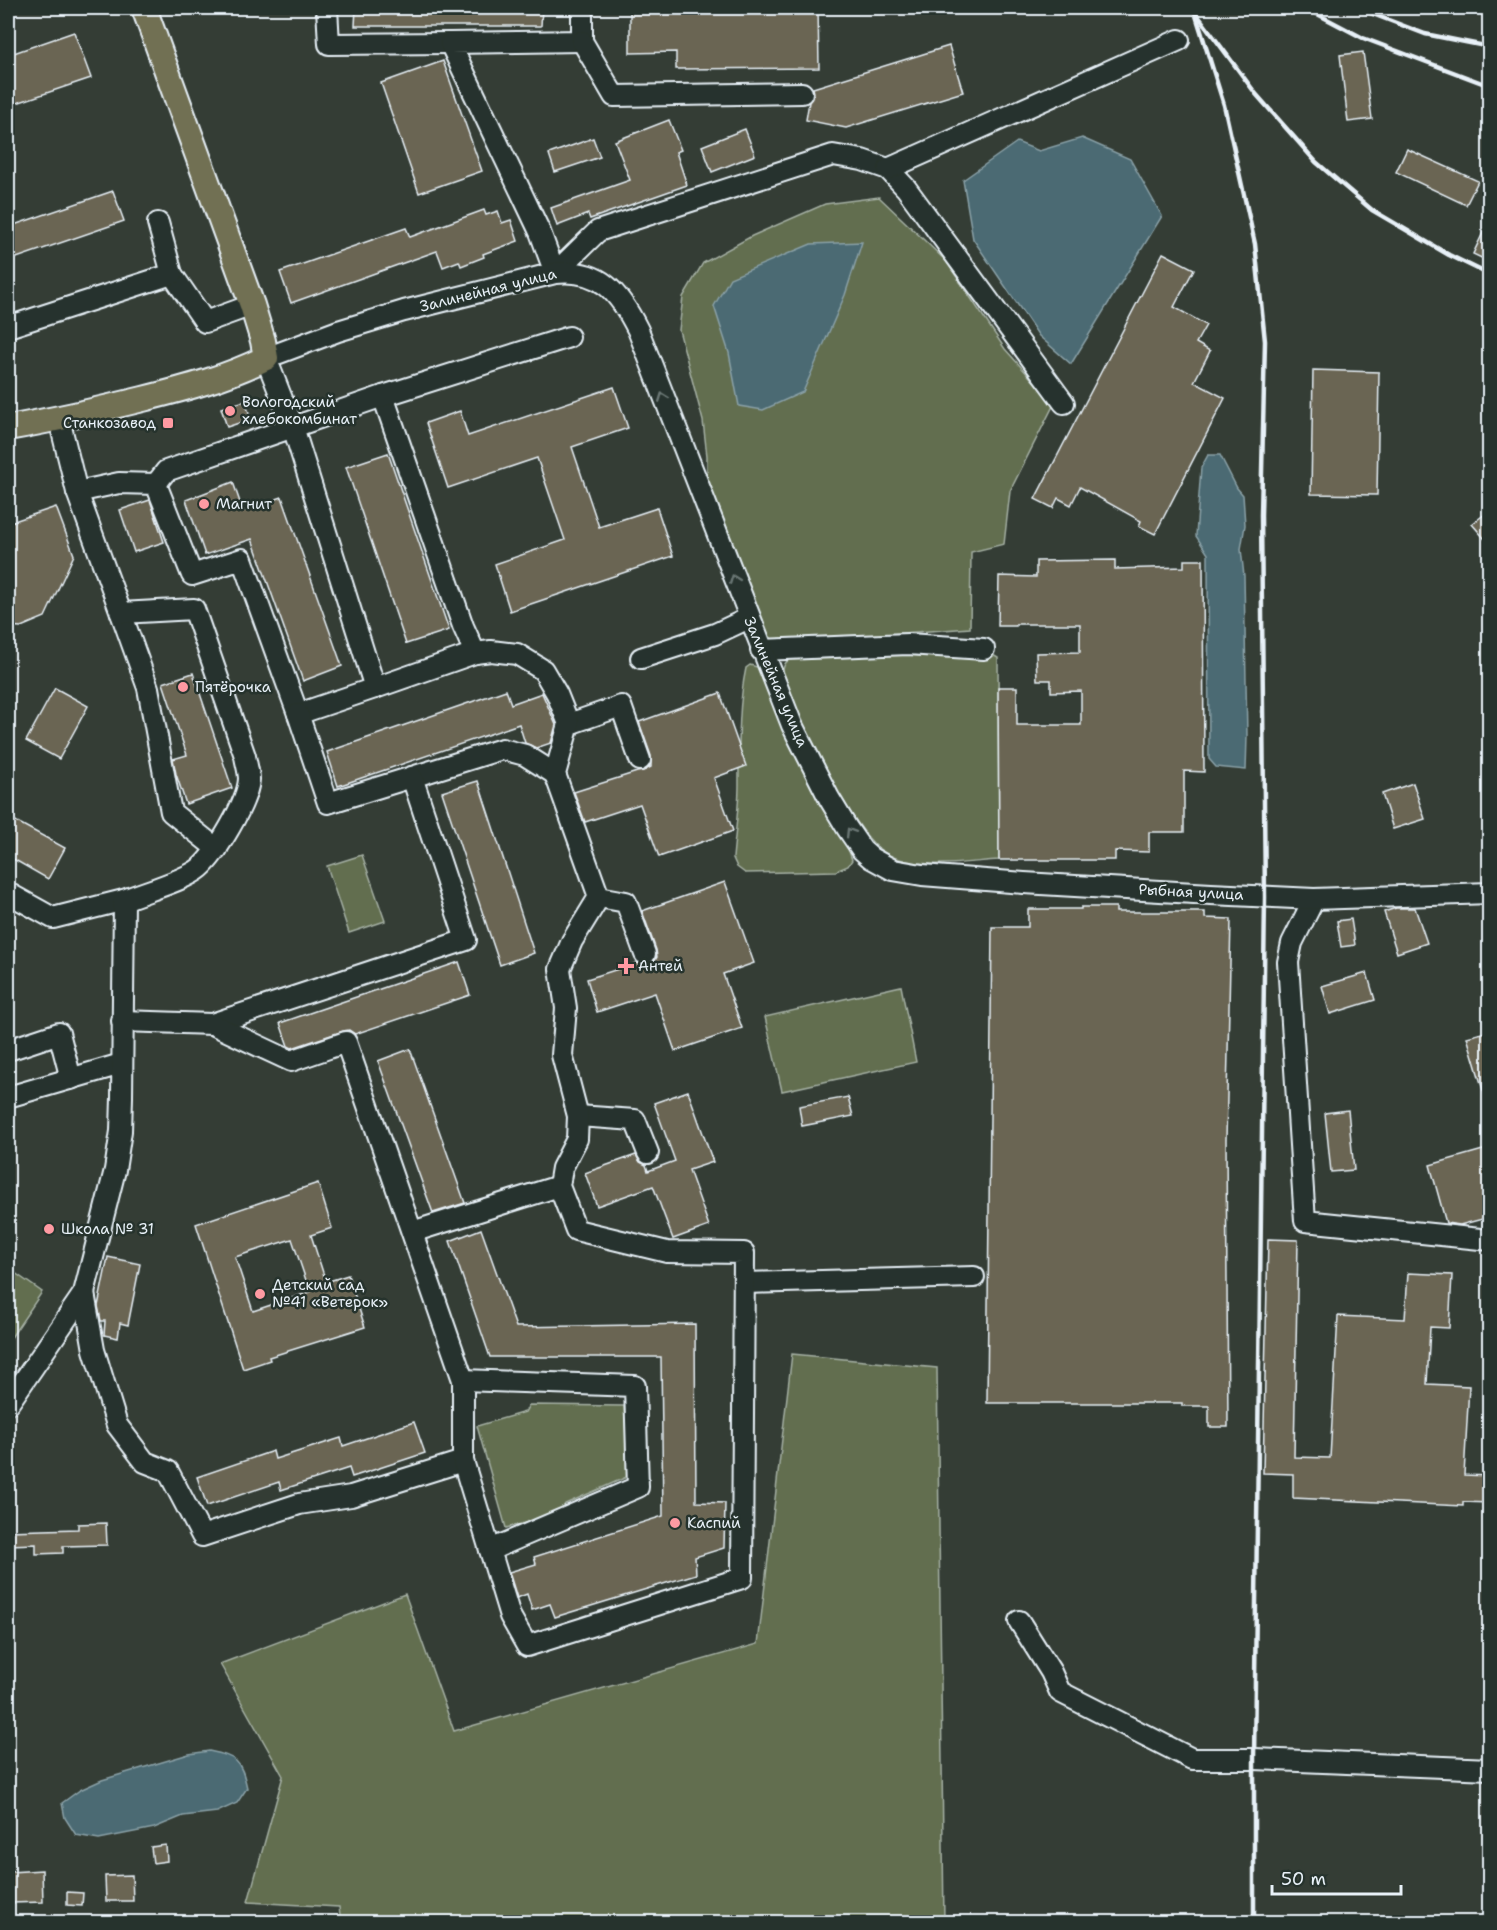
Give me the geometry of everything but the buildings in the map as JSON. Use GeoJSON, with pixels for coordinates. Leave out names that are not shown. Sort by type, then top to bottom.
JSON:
{"type":"FeatureCollection","features":[{"type":"Feature","properties":{"kind":"main road"},"geometry":{"type":"LineString","coordinates":[[8,428],[59,419],[203,384],[240,371],[266,358],[252,305],[144,8]]}},
{"type":"Feature","properties":{"kind":"street"},"geometry":{"type":"LineString","coordinates":[[327,8],[329,44],[582,41]]}},
{"type":"Feature","properties":{"kind":"street"},"geometry":{"type":"LineString","coordinates":[[582,8],[582,41],[614,96],[802,93]]}},
{"type":"Feature","properties":{"kind":"street"},"geometry":{"type":"LineString","coordinates":[[888,169],[1179,40]]}},
{"type":"Feature","properties":{"kind":"street"},"geometry":{"type":"LineString","coordinates":[[450,43],[540,232],[555,273],[598,231],[833,155],[862,160],[888,169],[906,188],[1064,403]]}},
{"type":"Feature","properties":{"kind":"street"},"geometry":{"type":"LineString","coordinates":[[158,223],[172,274],[205,322],[252,305]]}},
{"type":"Feature","properties":{"kind":"street","name":"Залинейная улица"},"geometry":{"type":"LineString","coordinates":[[266,358],[338,331],[404,311],[555,273],[572,271],[586,274],[610,288],[621,300],[638,330],[792,725],[829,798],[862,850],[892,870]]}},
{"type":"Feature","properties":{"kind":"street"},"geometry":{"type":"LineString","coordinates":[[8,327],[172,274]]}},
{"type":"Feature","properties":{"kind":"street"},"geometry":{"type":"LineString","coordinates":[[156,484],[166,471],[383,396],[569,337]]}},
{"type":"Feature","properties":{"kind":"street"},"geometry":{"type":"LineString","coordinates":[[266,358],[292,428],[375,688]]}},
{"type":"Feature","properties":{"kind":"street"},"geometry":{"type":"LineString","coordinates":[[383,396],[463,626],[475,653]]}},
{"type":"Feature","properties":{"kind":"street"},"geometry":{"type":"LineString","coordinates":[[59,419],[77,492],[148,688],[171,812],[217,849]]}},
{"type":"Feature","properties":{"kind":"street"},"geometry":{"type":"LineString","coordinates":[[77,492],[119,483],[156,484]]}},
{"type":"Feature","properties":{"kind":"street"},"geometry":{"type":"LineString","coordinates":[[156,484],[192,575],[242,559],[328,803],[502,749],[525,755],[555,774]]}},
{"type":"Feature","properties":{"kind":"street"},"geometry":{"type":"LineString","coordinates":[[8,893],[52,918],[123,900],[200,868],[217,849],[239,810],[249,780],[245,756],[194,609],[121,614]]}},
{"type":"Feature","properties":{"kind":"street"},"geometry":{"type":"LineString","coordinates":[[641,658],[715,634],[749,618]]}},
{"type":"Feature","properties":{"kind":"street"},"geometry":{"type":"LineString","coordinates":[[761,650],[908,644],[984,649]]}},
{"type":"Feature","properties":{"kind":"street"},"geometry":{"type":"LineString","coordinates":[[298,714],[475,653],[491,651],[517,654],[543,670],[558,694],[569,724],[555,774],[599,897]]}},
{"type":"Feature","properties":{"kind":"street"},"geometry":{"type":"LineString","coordinates":[[569,724],[621,706],[640,760]]}},
{"type":"Feature","properties":{"kind":"street"},"geometry":{"type":"LineString","coordinates":[[122,1021],[212,1024],[466,940],[412,777]]}},
{"type":"Feature","properties":{"kind":"street","name":"Рыбная улица"},"geometry":{"type":"LineString","coordinates":[[892,870],[922,875],[1024,883],[1314,899],[1490,893]]}},
{"type":"Feature","properties":{"kind":"street"},"geometry":{"type":"LineString","coordinates":[[212,1024],[291,1061],[346,1042],[464,1380],[463,1461],[510,1616],[527,1646],[742,1578],[744,1253],[667,1252],[576,1230],[559,1186],[562,1168],[577,1139],[578,1116],[562,1055],[566,1008],[560,969],[572,941],[599,897]]}},
{"type":"Feature","properties":{"kind":"street"},"geometry":{"type":"LineString","coordinates":[[599,897],[626,902],[645,954]]}},
{"type":"Feature","properties":{"kind":"street"},"geometry":{"type":"LineString","coordinates":[[1314,899],[1292,944],[1288,962],[1305,1221],[1490,1240]]}},
{"type":"Feature","properties":{"kind":"street"},"geometry":{"type":"LineString","coordinates":[[8,1404],[84,1293],[115,1170],[121,1131],[123,900]]}},
{"type":"Feature","properties":{"kind":"street"},"geometry":{"type":"LineString","coordinates":[[8,1050],[59,1033],[71,1079]]}},
{"type":"Feature","properties":{"kind":"street"},"geometry":{"type":"LineString","coordinates":[[8,1097],[121,1064]]}},
{"type":"Feature","properties":{"kind":"street"},"geometry":{"type":"LineString","coordinates":[[578,1116],[635,1120],[648,1153]]}},
{"type":"Feature","properties":{"kind":"street"},"geometry":{"type":"LineString","coordinates":[[412,1232],[559,1186]]}},
{"type":"Feature","properties":{"kind":"street"},"geometry":{"type":"LineString","coordinates":[[744,1283],[974,1277]]}},
{"type":"Feature","properties":{"kind":"street"},"geometry":{"type":"LineString","coordinates":[[84,1293],[93,1350],[117,1425],[145,1462],[168,1471],[202,1536],[299,1504],[351,1496],[463,1461]]}},
{"type":"Feature","properties":{"kind":"street"},"geometry":{"type":"LineString","coordinates":[[464,1380],[635,1386],[638,1487],[490,1550]]}},
{"type":"Feature","properties":{"kind":"street"},"geometry":{"type":"LineString","coordinates":[[1019,1621],[1052,1672],[1060,1692],[1192,1759],[1490,1769]]}},
{"type":"Feature","properties":{"kind":"green space"},"geometry":{"type":"Polygon","coordinates":[[[879,197],[946,261],[1005,349],[1054,404],[1010,491],[1004,544],[971,552],[970,628],[780,642],[772,639],[768,634],[732,557],[707,487],[707,456],[703,421],[679,330],[683,297],[703,263],[752,236],[825,204],[879,197]]]}},
{"type":"Feature","properties":{"kind":"green space"},"geometry":{"type":"Polygon","coordinates":[[[865,652],[991,654],[998,658],[999,860],[927,864],[899,859],[883,852],[873,843],[842,801],[825,771],[786,688],[783,671],[786,662],[798,656],[865,652]]]}},
{"type":"Feature","properties":{"kind":"green space"},"geometry":{"type":"Polygon","coordinates":[[[750,665],[757,667],[790,741],[844,836],[852,860],[848,866],[836,871],[745,873],[737,867],[733,858],[739,793],[740,711],[746,668],[750,665]]]}},
{"type":"Feature","properties":{"kind":"green space"},"geometry":{"type":"Polygon","coordinates":[[[362,855],[385,921],[349,933],[327,866],[362,855]]]}},
{"type":"Feature","properties":{"kind":"green space"},"geometry":{"type":"Polygon","coordinates":[[[901,986],[916,1062],[782,1091],[765,1017],[901,986]]]}},
{"type":"Feature","properties":{"kind":"green space"},"geometry":{"type":"Polygon","coordinates":[[[8,1268],[42,1292],[8,1342],[8,1268]]]}},
{"type":"Feature","properties":{"kind":"green space"},"geometry":{"type":"Polygon","coordinates":[[[792,1354],[937,1368],[944,1922],[341,1922],[339,1907],[248,1902],[283,1776],[220,1664],[405,1594],[454,1731],[758,1644],[792,1354]]]}},
{"type":"Feature","properties":{"kind":"green space"},"geometry":{"type":"Polygon","coordinates":[[[529,1405],[624,1406],[629,1476],[565,1504],[562,1510],[554,1515],[506,1528],[477,1426],[525,1412],[529,1405]]]}},
{"type":"Feature","properties":{"kind":"water"},"geometry":{"type":"Polygon","coordinates":[[[1082,138],[1130,159],[1162,216],[1071,364],[1039,336],[973,239],[963,180],[1017,142],[1039,151],[1082,138]]]}},
{"type":"Feature","properties":{"kind":"water"},"geometry":{"type":"Polygon","coordinates":[[[862,242],[845,295],[803,392],[763,410],[739,406],[729,353],[714,306],[730,278],[811,244],[862,242]]]}},
{"type":"Feature","properties":{"kind":"water"},"geometry":{"type":"Polygon","coordinates":[[[1208,455],[1220,455],[1243,495],[1245,525],[1241,549],[1244,576],[1246,770],[1216,767],[1209,759],[1208,554],[1196,536],[1201,468],[1208,455]]]}},
{"type":"Feature","properties":{"kind":"water"},"geometry":{"type":"Polygon","coordinates":[[[209,1751],[226,1755],[240,1766],[247,1788],[237,1803],[217,1812],[183,1816],[154,1828],[99,1839],[76,1835],[65,1818],[62,1803],[80,1790],[102,1780],[189,1754],[209,1751]]]}},
{"type":"Feature","properties":{"kind":"railway"},"geometry":{"type":"LineString","coordinates":[[1306,8],[1363,38],[1490,86]]}},
{"type":"Feature","properties":{"kind":"railway"},"geometry":{"type":"LineString","coordinates":[[1357,8],[1425,34],[1490,47]]}},
{"type":"Feature","properties":{"kind":"railway"},"geometry":{"type":"LineString","coordinates":[[1194,9],[1224,105],[1255,244],[1265,341],[1261,515],[1265,897],[1254,1922]]}},
{"type":"Feature","properties":{"kind":"railway"},"geometry":{"type":"LineString","coordinates":[[1199,17],[1256,94],[1316,162],[1372,210],[1449,255],[1490,275]]}},
{"type":"Feature","properties":{"kind":"place","name":"Вологодский хлебокомбинат"},"geometry":{"type":"Point","coordinates":[230,411]}},
{"type":"Feature","properties":{"kind":"place","name":"Станкозавод"},"geometry":{"type":"Point","coordinates":[168,423]}},
{"type":"Feature","properties":{"kind":"place","name":"Магнит"},"geometry":{"type":"Point","coordinates":[204,504]}},
{"type":"Feature","properties":{"kind":"place","name":"Пятёрочка"},"geometry":{"type":"Point","coordinates":[183,687]}},
{"type":"Feature","properties":{"kind":"place","name":"Антей"},"geometry":{"type":"Point","coordinates":[626,966]}},
{"type":"Feature","properties":{"kind":"place","name":"Школа № 31"},"geometry":{"type":"Point","coordinates":[49,1229]}},
{"type":"Feature","properties":{"kind":"place","name":"Детский сад №41 «Ветерок»"},"geometry":{"type":"Point","coordinates":[260,1294]}},
{"type":"Feature","properties":{"kind":"place","name":"Каспий"},"geometry":{"type":"Point","coordinates":[675,1523]}}]}
